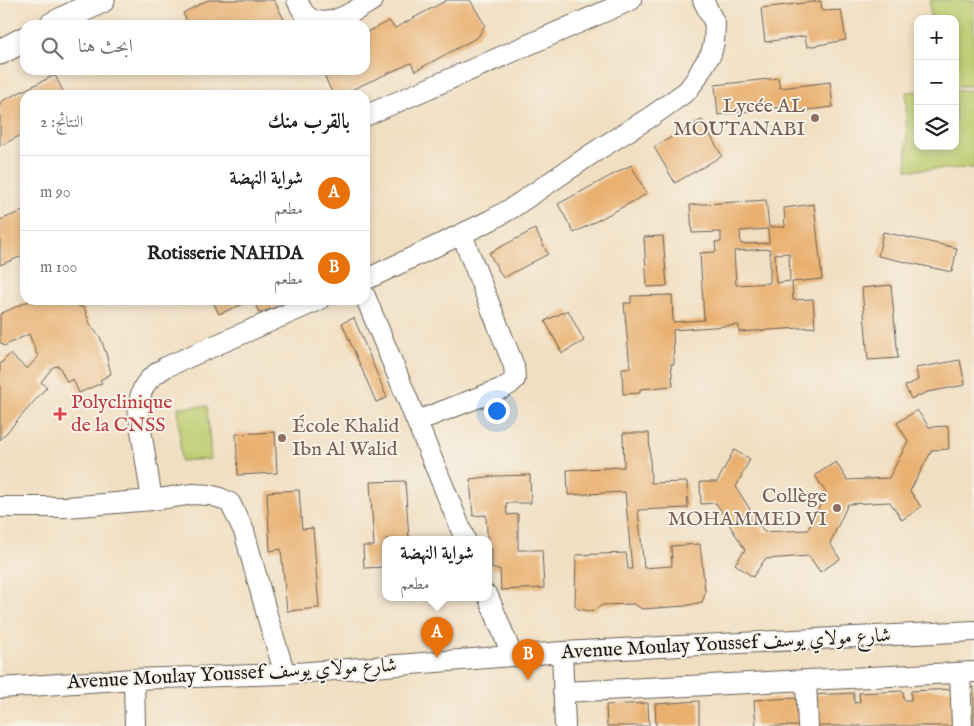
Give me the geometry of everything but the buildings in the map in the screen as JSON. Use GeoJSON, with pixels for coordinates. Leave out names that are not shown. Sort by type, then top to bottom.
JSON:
{"type":"FeatureCollection","features":[{"type":"Feature","properties":{"kind":"main road"},"geometry":{"type":"LineString","coordinates":[[62,20],[102,0]]}},
{"type":"Feature","properties":{"kind":"main road"},"geometry":{"type":"LineString","coordinates":[[0,52],[20,42]]}},
{"type":"Feature","properties":{"kind":"street"},"geometry":{"type":"LineString","coordinates":[[297,0],[305,14],[315,20]]}},
{"type":"Feature","properties":{"kind":"street"},"geometry":{"type":"LineString","coordinates":[[333,20],[344,17],[373,0]]}},
{"type":"Feature","properties":{"kind":"street"},"geometry":{"type":"LineString","coordinates":[[370,114],[631,0]]}},
{"type":"Feature","properties":{"kind":"street"},"geometry":{"type":"LineString","coordinates":[[370,278],[462,235],[512,208],[596,150],[652,116],[687,91],[710,54],[714,42],[715,24],[704,0]]}},
{"type":"Feature","properties":{"kind":"street"},"geometry":{"type":"LineString","coordinates":[[418,421],[503,388],[514,379],[514,366],[462,235]]}},
{"type":"Feature","properties":{"kind":"street"},"geometry":{"type":"LineString","coordinates":[[152,500],[138,411],[139,398],[148,380],[166,367],[308,305]]}},
{"type":"Feature","properties":{"kind":"street"},"geometry":{"type":"LineString","coordinates":[[369,305],[464,536]]}},
{"type":"Feature","properties":{"kind":"street"},"geometry":{"type":"LineString","coordinates":[[0,508],[67,507],[152,500],[193,494],[210,495],[220,498],[230,504],[244,531],[285,674]]}},
{"type":"Feature","properties":{"kind":"street"},"geometry":{"type":"LineString","coordinates":[[490,601],[512,655]]}},
{"type":"Feature","properties":{"kind":"street","name":"Avenue Moulay Youssef شارع مولاي يوسف"},"geometry":{"type":"LineString","coordinates":[[0,688],[134,679],[285,674],[562,652],[974,631]]}},
{"type":"Feature","properties":{"kind":"street"},"geometry":{"type":"LineString","coordinates":[[562,652],[565,726]]}},
{"type":"Feature","properties":{"kind":"street"},"geometry":{"type":"LineString","coordinates":[[962,726],[967,672]]}},
{"type":"Feature","properties":{"kind":"street","name":"Avenue Moulay Youssef شارع مولاي يوسف"},"geometry":{"type":"LineString","coordinates":[[564,692],[967,672]]}},
{"type":"Feature","properties":{"kind":"street"},"geometry":{"type":"LineString","coordinates":[[134,679],[135,726]]}},
{"type":"Feature","properties":{"kind":"street"},"geometry":{"type":"LineString","coordinates":[[806,681],[808,726]]}},
{"type":"Feature","properties":{"kind":"green space"},"geometry":{"type":"Polygon","coordinates":[[[930,0],[974,0],[974,86],[959,86],[959,15],[930,15],[930,0]]]}},
{"type":"Feature","properties":{"kind":"green space"},"geometry":{"type":"Polygon","coordinates":[[[974,90],[974,168],[907,170],[906,92],[914,91],[914,150],[959,150],[959,91],[974,90]]]}},
{"type":"Feature","properties":{"kind":"green space"},"geometry":{"type":"Polygon","coordinates":[[[207,406],[211,459],[181,461],[178,407],[207,406]]]}},
{"type":"Feature","properties":{"kind":"place","name":"Lycée AL MOUTANABI"},"geometry":{"type":"Point","coordinates":[815,118]}},
{"type":"Feature","properties":{"kind":"place","name":"Polyclinique de la CNSS"},"geometry":{"type":"Point","coordinates":[60,414]}},
{"type":"Feature","properties":{"kind":"place","name":"École Khalid Ibn Al Walid"},"geometry":{"type":"Point","coordinates":[282,438]}},
{"type":"Feature","properties":{"kind":"place","name":"Collège MOHAMMED VI"},"geometry":{"type":"Point","coordinates":[837,508]}},
{"type":"Feature","properties":{"kind":"place","name":"شواية النهضة"},"geometry":{"type":"Point","coordinates":[437,658]}},
{"type":"Feature","properties":{"kind":"place","name":"Rotisserie NAHDA"},"geometry":{"type":"Point","coordinates":[528,680]}}]}
